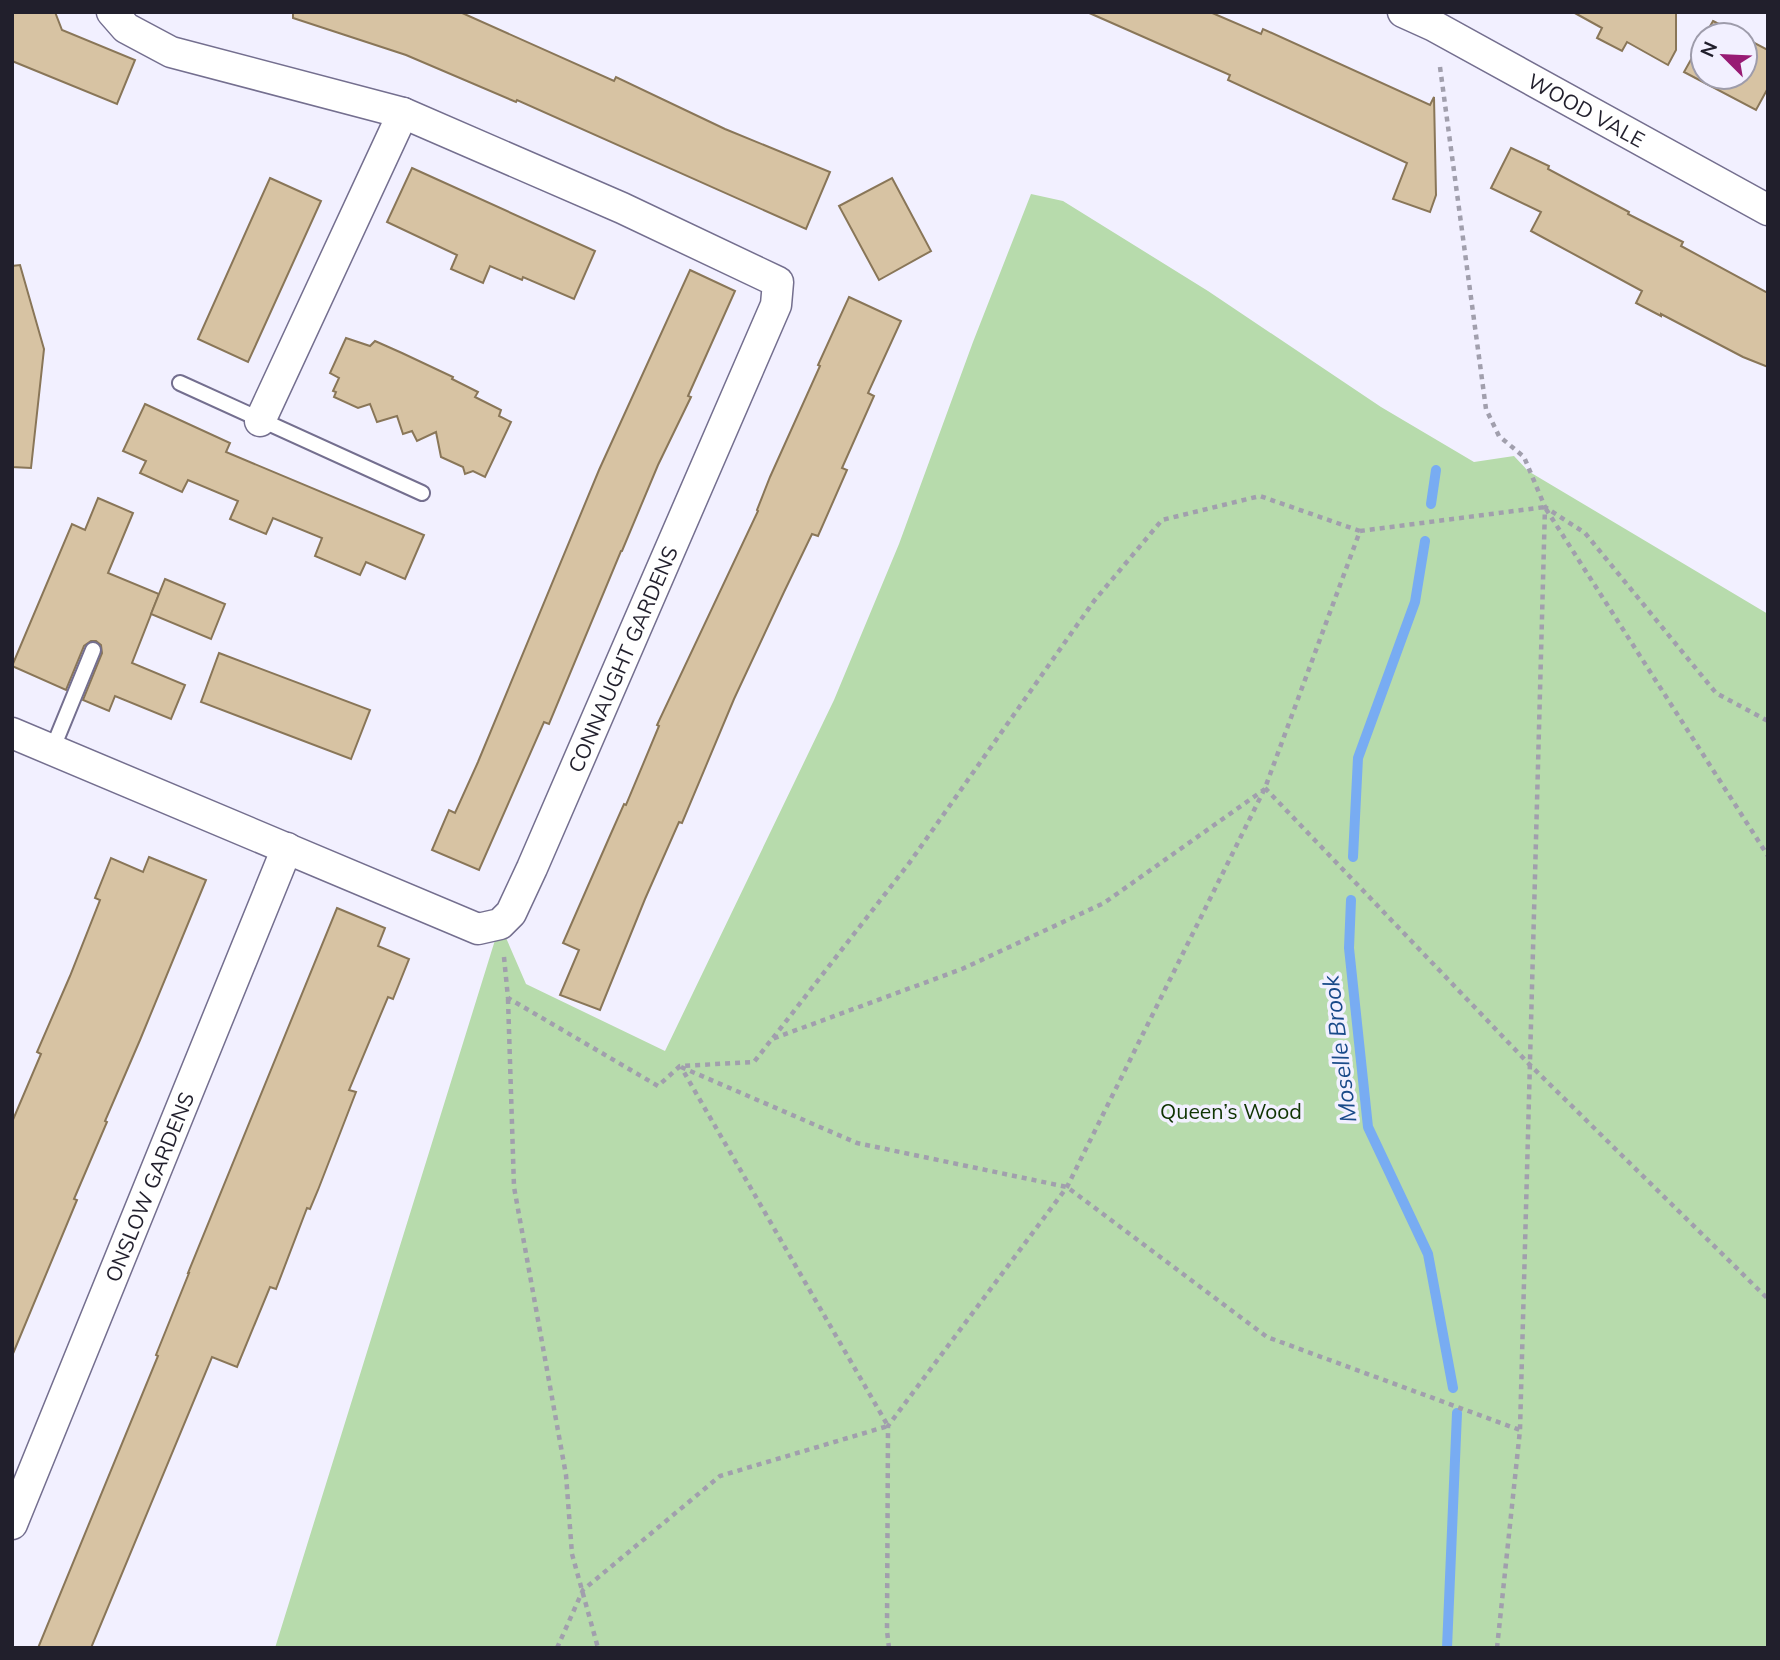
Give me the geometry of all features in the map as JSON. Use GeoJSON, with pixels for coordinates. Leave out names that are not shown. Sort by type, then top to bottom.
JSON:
{"type":"FeatureCollection","features":[{"type":"Feature","properties":{"kind":"street","name":"CONNAUGHT GARDENS"},"geometry":{"type":"LineString","coordinates":[[112,12],[126,28],[172,52],[403,113],[622,208],[778,282],[776,305],[603,707],[511,913],[500,925]]}},
{"type":"Feature","properties":{"kind":"street","name":"WOOD VALE"},"geometry":{"type":"LineString","coordinates":[[1403,12],[1434,26],[1768,210]]}},
{"type":"Feature","properties":{"kind":"street"},"geometry":{"type":"LineString","coordinates":[[260,421],[403,113]]}},
{"type":"Feature","properties":{"kind":"street"},"geometry":{"type":"LineString","coordinates":[[12,733],[478,929],[500,925]]}},
{"type":"Feature","properties":{"kind":"street","name":"ONSLOW GARDENS"},"geometry":{"type":"LineString","coordinates":[[12,1524],[287,848]]}},
{"type":"Feature","properties":{"kind":"lane"},"geometry":{"type":"LineString","coordinates":[[180,383],[422,493]]}},
{"type":"Feature","properties":{"kind":"lane"},"geometry":{"type":"LineString","coordinates":[[52,750],[93,650]]}},
{"type":"Feature","properties":{"kind":"path"},"geometry":{"type":"LineString","coordinates":[[1434,26],[1486,409],[1499,436],[1524,457],[1545,507],[1768,856]]}},
{"type":"Feature","properties":{"kind":"path"},"geometry":{"type":"LineString","coordinates":[[508,998],[658,1086],[680,1066],[754,1062],[910,862],[1094,601],[1162,520],[1260,496],[1360,531],[1545,507],[1585,533],[1716,693],[1768,721]]}},
{"type":"Feature","properties":{"kind":"path"},"geometry":{"type":"LineString","coordinates":[[1497,1648],[1520,1430],[1545,507]]}},
{"type":"Feature","properties":{"kind":"path"},"geometry":{"type":"LineString","coordinates":[[557,1648],[583,1590],[720,1476],[888,1426],[1067,1187],[1265,788],[1360,531]]}},
{"type":"Feature","properties":{"kind":"path"},"geometry":{"type":"LineString","coordinates":[[1265,788],[1528,1063],[1768,1299]]}},
{"type":"Feature","properties":{"kind":"path"},"geometry":{"type":"LineString","coordinates":[[772,1039],[962,969],[1104,903],[1265,788]]}},
{"type":"Feature","properties":{"kind":"path"},"geometry":{"type":"LineString","coordinates":[[500,925],[508,998],[514,1187],[566,1475],[572,1554],[598,1648]]}},
{"type":"Feature","properties":{"kind":"path"},"geometry":{"type":"LineString","coordinates":[[680,1066],[856,1143],[1067,1187],[1267,1337],[1520,1430]]}},
{"type":"Feature","properties":{"kind":"path"},"geometry":{"type":"LineString","coordinates":[[680,1066],[888,1426],[887,1631],[890,1648]]}},
{"type":"Feature","properties":{"kind":"green space","name":"Queen’s Wood"},"geometry":{"type":"Polygon","coordinates":[[[1031,194],[1063,201],[1208,291],[1381,407],[1474,462],[1514,456],[1528,471],[1768,614],[1768,1648],[275,1648],[500,924],[526,984],[665,1051],[834,700],[899,544],[1031,194]]]}},
{"type":"Feature","properties":{"kind":"building"},"geometry":{"type":"Polygon","coordinates":[[[12,12],[55,12],[62,30],[135,60],[117,104],[12,61],[12,12]]]}},
{"type":"Feature","properties":{"kind":"building"},"geometry":{"type":"Polygon","coordinates":[[[293,12],[460,12],[614,81],[616,77],[725,129],[830,172],[806,229],[517,100],[516,102],[406,55],[293,18],[293,12]]]}},
{"type":"Feature","properties":{"kind":"building"},"geometry":{"type":"Polygon","coordinates":[[[1087,12],[1210,12],[1261,34],[1263,29],[1430,105],[1434,97],[1436,195],[1430,212],[1393,199],[1407,163],[1228,80],[1230,75],[1087,12]]]}},
{"type":"Feature","properties":{"kind":"building"},"geometry":{"type":"Polygon","coordinates":[[[1573,12],[1676,12],[1676,50],[1668,65],[1627,42],[1622,51],[1597,38],[1602,28],[1573,12]]]}},
{"type":"Feature","properties":{"kind":"building"},"geometry":{"type":"Polygon","coordinates":[[[1759,45],[1768,50],[1768,88],[1756,110],[1720,91],[1759,91],[1759,45]]]}},
{"type":"Feature","properties":{"kind":"building"},"geometry":{"type":"Polygon","coordinates":[[[1511,148],[1549,166],[1548,169],[1683,242],[1681,246],[1768,293],[1768,367],[1636,303],[1642,291],[1531,231],[1541,212],[1491,188],[1511,148]]]}},
{"type":"Feature","properties":{"kind":"building"},"geometry":{"type":"Polygon","coordinates":[[[412,168],[595,251],[574,299],[490,266],[483,283],[451,269],[457,255],[387,222],[412,168]]]}},
{"type":"Feature","properties":{"kind":"building"},"geometry":{"type":"Polygon","coordinates":[[[270,178],[321,201],[248,362],[198,339],[270,178]]]}},
{"type":"Feature","properties":{"kind":"building"},"geometry":{"type":"Polygon","coordinates":[[[892,178],[931,251],[879,280],[839,206],[892,178]]]}},
{"type":"Feature","properties":{"kind":"building"},"geometry":{"type":"Polygon","coordinates":[[[20,265],[44,349],[31,468],[12,467],[12,266],[20,265]]]}},
{"type":"Feature","properties":{"kind":"building"},"geometry":{"type":"Polygon","coordinates":[[[690,270],[735,291],[688,396],[691,397],[621,551],[549,724],[544,722],[479,870],[432,850],[449,810],[455,813],[478,762],[599,470],[690,270]]]}},
{"type":"Feature","properties":{"kind":"building"},"geometry":{"type":"Polygon","coordinates":[[[849,297],[901,321],[868,393],[874,396],[842,468],[847,470],[818,536],[812,534],[734,699],[682,823],[679,822],[645,899],[600,1010],[560,995],[579,950],[563,943],[624,804],[626,805],[659,726],[657,725],[758,511],[770,477],[849,297]]]}},
{"type":"Feature","properties":{"kind":"building"},"geometry":{"type":"Polygon","coordinates":[[[346,338],[370,346],[375,341],[402,353],[453,377],[452,379],[478,392],[475,397],[501,410],[499,416],[511,422],[485,477],[473,471],[465,474],[463,467],[441,457],[436,432],[417,441],[412,431],[403,434],[397,416],[377,422],[370,404],[358,408],[334,397],[336,392],[333,391],[339,378],[330,373],[346,338]]]}},
{"type":"Feature","properties":{"kind":"building"},"geometry":{"type":"Polygon","coordinates":[[[145,404],[230,443],[226,452],[424,535],[405,579],[366,562],[360,575],[315,556],[322,538],[273,518],[266,534],[230,519],[238,501],[188,480],[182,492],[140,473],[146,461],[123,451],[145,404]]]}},
{"type":"Feature","properties":{"kind":"building"},"geometry":{"type":"Polygon","coordinates":[[[98,498],[133,513],[108,573],[159,594],[132,663],[185,685],[171,719],[115,696],[109,711],[83,700],[102,653],[101,645],[96,641],[84,646],[66,690],[12,666],[72,524],[85,530],[98,498]]]}},
{"type":"Feature","properties":{"kind":"building"},"geometry":{"type":"Polygon","coordinates":[[[165,579],[225,604],[211,639],[151,614],[165,579]]]}},
{"type":"Feature","properties":{"kind":"building"},"geometry":{"type":"Polygon","coordinates":[[[219,653],[370,710],[351,759],[201,702],[219,653]]]}},
{"type":"Feature","properties":{"kind":"building"},"geometry":{"type":"Polygon","coordinates":[[[149,857],[206,880],[105,1121],[107,1122],[74,1199],[77,1200],[12,1356],[12,1122],[41,1054],[37,1052],[100,900],[95,898],[111,858],[143,872],[149,857]]]}},
{"type":"Feature","properties":{"kind":"building"},"geometry":{"type":"Polygon","coordinates":[[[337,908],[385,928],[378,946],[409,959],[393,999],[388,997],[349,1090],[356,1092],[318,1190],[310,1209],[307,1208],[276,1289],[270,1287],[237,1367],[212,1357],[91,1648],[38,1648],[158,1356],[156,1355],[188,1273],[337,908]]]}},
{"type":"Feature","properties":{"kind":"waterway","name":"Moselle Brook"},"geometry":{"type":"LineString","coordinates":[[1431,504],[1436,470]]}},
{"type":"Feature","properties":{"kind":"waterway","name":"Moselle Brook"},"geometry":{"type":"LineString","coordinates":[[1353,857],[1358,758],[1415,602],[1425,541]]}},
{"type":"Feature","properties":{"kind":"waterway","name":"Moselle Brook"},"geometry":{"type":"LineString","coordinates":[[1351,900],[1349,948],[1368,1127],[1428,1254],[1453,1388]]}},
{"type":"Feature","properties":{"kind":"waterway","name":"Moselle Brook"},"geometry":{"type":"LineString","coordinates":[[1447,1648],[1457,1413]]}}]}
